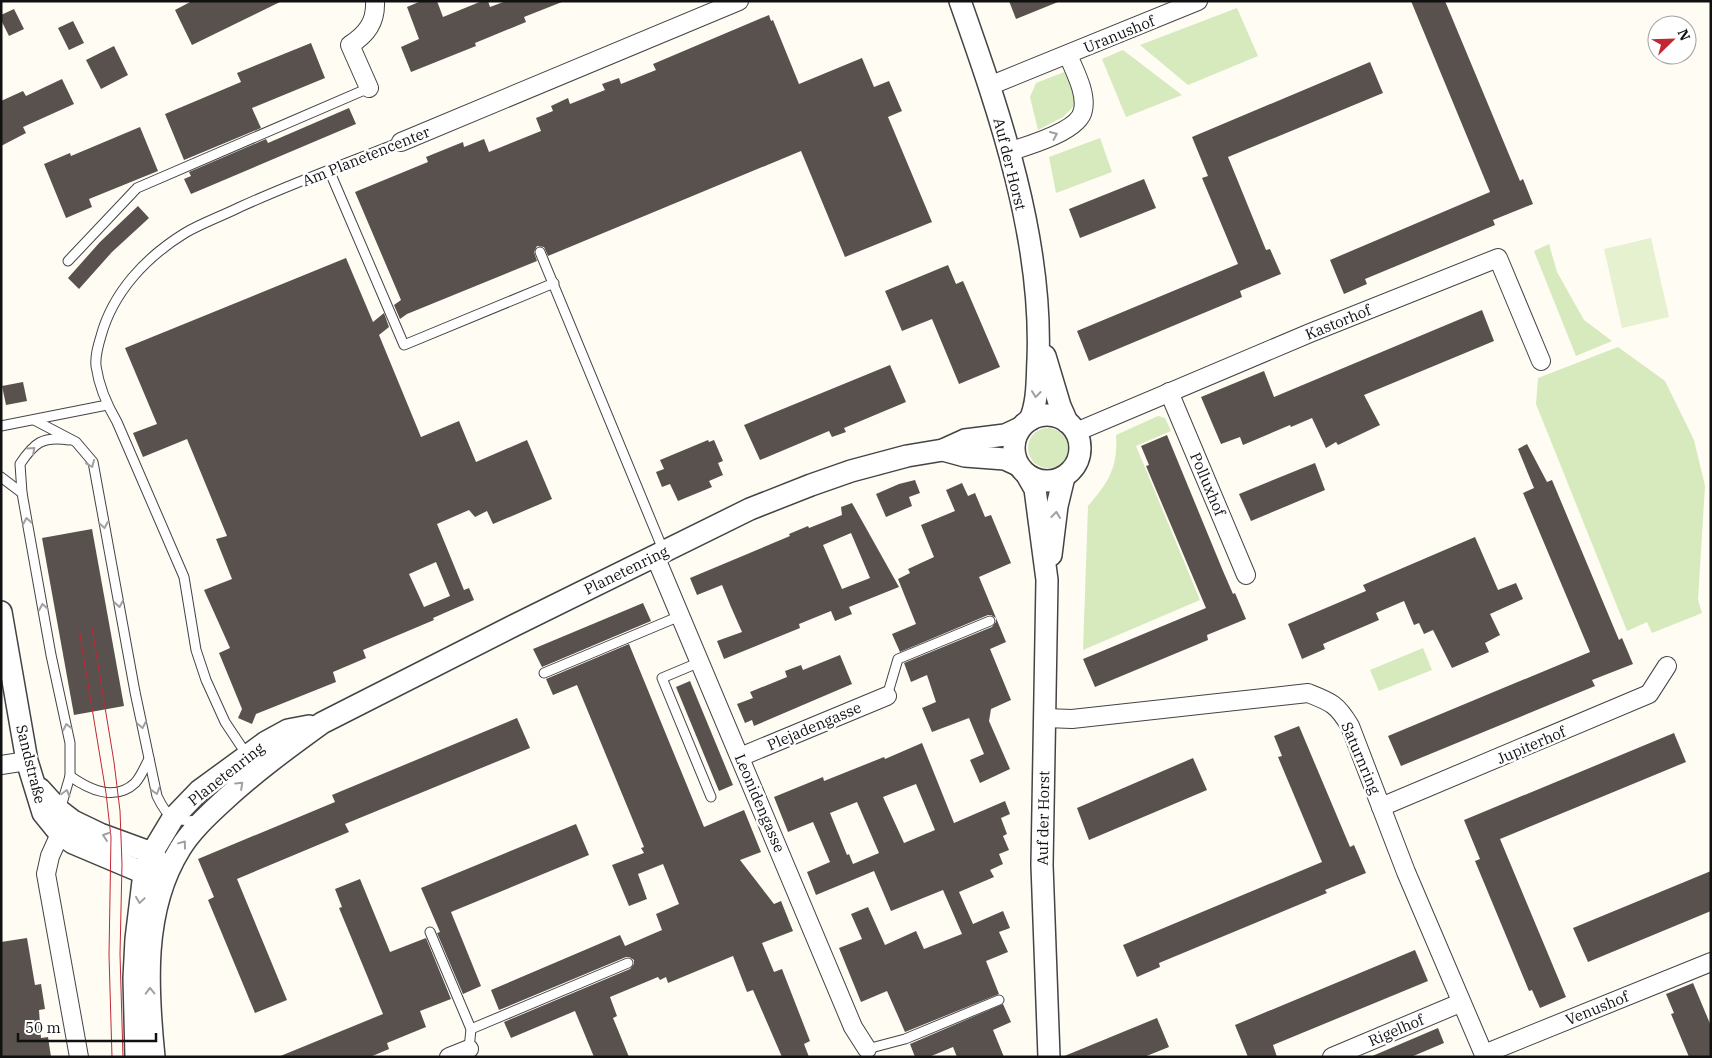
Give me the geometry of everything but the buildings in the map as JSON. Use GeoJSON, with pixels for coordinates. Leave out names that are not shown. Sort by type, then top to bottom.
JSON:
{"type":"FeatureCollection","features":[{"type":"Feature","properties":{"kind":"street","name":"Am Planetencenter"},"geometry":{"type":"LineString","coordinates":[[401,142],[739,1]]}},
{"type":"Feature","properties":{"kind":"street","name":"Auf der Horst"},"geometry":{"type":"LineString","coordinates":[[960,1],[989,86],[1008,152],[1025,224],[1034,277],[1039,332],[1037,385],[1035,408],[1025,424]]}},
{"type":"Feature","properties":{"kind":"street","name":"Uranushof"},"geometry":{"type":"LineString","coordinates":[[989,86],[1198,1]]}},
{"type":"Feature","properties":{"kind":"street"},"geometry":{"type":"LineString","coordinates":[[369,88],[350,45],[363,36],[372,23],[380,2]]}},
{"type":"Feature","properties":{"kind":"street","name":"Uranushof"},"geometry":{"type":"LineString","coordinates":[[1008,152],[1061,132],[1079,120],[1084,111],[1084,102],[1068,54]]}},
{"type":"Feature","properties":{"kind":"street","name":"Kastorhof"},"geometry":{"type":"LineString","coordinates":[[1071,427],[1170,392],[1310,333],[1498,258],[1541,361]]}},
{"type":"Feature","properties":{"kind":"street","name":"Auf der Horst"},"geometry":{"type":"LineString","coordinates":[[1039,332],[1060,406],[1071,427]]}},
{"type":"Feature","properties":{"kind":"street","name":"Polluxhof"},"geometry":{"type":"LineString","coordinates":[[1170,392],[1246,576]]}},
{"type":"Feature","properties":{"kind":"street"},"geometry":{"type":"LineString","coordinates":[[1042,416],[1055,416],[1071,427],[1079,444],[1079,457],[1073,468],[1064,477],[1052,481],[1039,480],[1023,470],[1014,453],[1015,440],[1025,424],[1042,416]]}},
{"type":"Feature","properties":{"kind":"street","name":"Planetenring"},"geometry":{"type":"LineString","coordinates":[[154,1057],[150,993],[152,938],[159,895],[167,873],[181,847],[204,819],[247,778],[322,723],[750,509],[811,485],[882,462],[944,450],[965,440],[1005,435],[1025,424]]}},
{"type":"Feature","properties":{"kind":"street","name":"Planetenring"},"geometry":{"type":"LineString","coordinates":[[944,450],[965,456],[1005,459],[1023,470]]}},
{"type":"Feature","properties":{"kind":"street","name":"Auf der Horst"},"geometry":{"type":"LineString","coordinates":[[1023,470],[1034,489],[1046,580],[1042,865],[1049,1057]]}},
{"type":"Feature","properties":{"kind":"street","name":"Auf der Horst"},"geometry":{"type":"LineString","coordinates":[[1046,580],[1057,506],[1064,477]]}},
{"type":"Feature","properties":{"kind":"street","name":"Leonidengasse"},"geometry":{"type":"LineString","coordinates":[[659,554],[680,616],[853,1027],[867,1049]]}},
{"type":"Feature","properties":{"kind":"street","name":"Sandstraße"},"geometry":{"type":"LineString","coordinates":[[1,612],[33,782],[52,812],[60,834]]}},
{"type":"Feature","properties":{"kind":"street","name":"Jupiterhof"},"geometry":{"type":"LineString","coordinates":[[1381,807],[1649,694],[1667,666]]}},
{"type":"Feature","properties":{"kind":"street","name":"Saturnring"},"geometry":{"type":"LineString","coordinates":[[1045,718],[1072,719],[1308,693],[1326,700],[1339,709],[1350,726],[1406,872],[1484,1056]]}},
{"type":"Feature","properties":{"kind":"street","name":"Plejadengasse"},"geometry":{"type":"LineString","coordinates":[[740,757],[887,696]]}},
{"type":"Feature","properties":{"kind":"street","name":"Planetenring"},"geometry":{"type":"LineString","coordinates":[[136,1057],[134,978],[138,921],[144,873],[152,853],[173,818],[199,792],[247,755],[288,730],[322,723]]}},
{"type":"Feature","properties":{"kind":"street"},"geometry":{"type":"LineString","coordinates":[[1,765],[28,761]]}},
{"type":"Feature","properties":{"kind":"street"},"geometry":{"type":"LineString","coordinates":[[52,812],[91,830],[152,853],[167,873]]}},
{"type":"Feature","properties":{"kind":"street"},"geometry":{"type":"LineString","coordinates":[[79,1057],[46,874],[50,856],[60,834],[73,843],[144,873],[167,873]]}},
{"type":"Feature","properties":{"kind":"street","name":"Venushof"},"geometry":{"type":"LineString","coordinates":[[1484,1056],[1711,962]]}},
{"type":"Feature","properties":{"kind":"street","name":"Rigelhof"},"geometry":{"type":"LineString","coordinates":[[1332,1057],[1460,1003]]}},
{"type":"Feature","properties":{"kind":"street"},"geometry":{"type":"LineString","coordinates":[[449,1057],[468,1049]]}},
{"type":"Feature","properties":{"kind":"lane"},"geometry":{"type":"LineString","coordinates":[[68,261],[137,188],[369,88]]}},
{"type":"Feature","properties":{"kind":"lane","name":"Am Planetencenter"},"geometry":{"type":"LineString","coordinates":[[247,755],[225,722],[206,680],[196,650],[184,577],[117,422],[107,405],[96,364],[100,339],[108,316],[131,278],[174,241],[198,226],[329,170],[401,142]]}},
{"type":"Feature","properties":{"kind":"lane"},"geometry":{"type":"LineString","coordinates":[[329,170],[404,345],[554,283]]}},
{"type":"Feature","properties":{"kind":"lane"},"geometry":{"type":"LineString","coordinates":[[540,252],[629,472],[659,554]]}},
{"type":"Feature","properties":{"kind":"lane"},"geometry":{"type":"LineString","coordinates":[[1,426],[107,405]]}},
{"type":"Feature","properties":{"kind":"lane"},"geometry":{"type":"LineString","coordinates":[[34,420],[76,442],[93,462],[157,796],[164,811],[173,818],[188,821],[204,819]]}},
{"type":"Feature","properties":{"kind":"lane"},"geometry":{"type":"LineString","coordinates":[[52,812],[70,776],[70,743],[51,655],[22,493],[20,464],[32,447],[48,439],[57,438],[76,442]]}},
{"type":"Feature","properties":{"kind":"lane"},"geometry":{"type":"LineString","coordinates":[[1,477],[22,493]]}},
{"type":"Feature","properties":{"kind":"lane"},"geometry":{"type":"LineString","coordinates":[[544,673],[680,616]]}},
{"type":"Feature","properties":{"kind":"lane"},"geometry":{"type":"LineString","coordinates":[[887,696],[898,659],[990,621]]}},
{"type":"Feature","properties":{"kind":"lane"},"geometry":{"type":"LineString","coordinates":[[700,662],[662,678],[711,797]]}},
{"type":"Feature","properties":{"kind":"lane"},"geometry":{"type":"LineString","coordinates":[[70,776],[85,787],[106,793],[118,792],[127,789],[136,782],[149,759]]}},
{"type":"Feature","properties":{"kind":"lane"},"geometry":{"type":"LineString","coordinates":[[430,932],[470,1029],[468,1049]]}},
{"type":"Feature","properties":{"kind":"lane"},"geometry":{"type":"LineString","coordinates":[[470,1029],[628,963]]}},
{"type":"Feature","properties":{"kind":"lane"},"geometry":{"type":"LineString","coordinates":[[867,1049],[905,1039],[999,1000]]}},
{"type":"Feature","properties":{"kind":"green space"},"geometry":{"type":"Polygon","coordinates":[[[1237,8],[1258,56],[1188,85],[1140,45],[1237,8]]]}},
{"type":"Feature","properties":{"kind":"green space"},"geometry":{"type":"Polygon","coordinates":[[[1123,50],[1182,95],[1126,117],[1102,59],[1123,50]]]}},
{"type":"Feature","properties":{"kind":"green space"},"geometry":{"type":"Polygon","coordinates":[[[1067,71],[1077,103],[1063,117],[1038,130],[1030,97],[1036,83],[1067,71]]]}},
{"type":"Feature","properties":{"kind":"green space"},"geometry":{"type":"Polygon","coordinates":[[[1100,138],[1112,172],[1056,193],[1049,157],[1100,138]]]}},
{"type":"Feature","properties":{"kind":"green space"},"geometry":{"type":"Polygon","coordinates":[[[1651,238],[1669,317],[1622,328],[1604,249],[1651,238]]]}},
{"type":"Feature","properties":{"kind":"green space"},"geometry":{"type":"Polygon","coordinates":[[[1549,244],[1557,272],[1584,320],[1612,341],[1576,356],[1534,251],[1549,244]]]}},
{"type":"Feature","properties":{"kind":"green space"},"geometry":{"type":"Polygon","coordinates":[[[1618,347],[1665,381],[1694,440],[1705,486],[1698,600],[1702,613],[1652,633],[1647,622],[1627,631],[1536,404],[1538,378],[1618,347]]]}},
{"type":"Feature","properties":{"kind":"green space"},"geometry":{"type":"Polygon","coordinates":[[[1158,416],[1165,418],[1171,431],[1136,446],[1200,600],[1083,650],[1088,506],[1111,474],[1114,465],[1116,435],[1158,416]]]}},
{"type":"Feature","properties":{"kind":"green space"},"geometry":{"type":"Polygon","coordinates":[[[1052,428],[1059,431],[1065,437],[1068,448],[1067,456],[1059,465],[1052,468],[1044,468],[1037,465],[1029,456],[1028,444],[1031,437],[1040,429],[1052,428]]]}},
{"type":"Feature","properties":{"kind":"green space"},"geometry":{"type":"Polygon","coordinates":[[[1423,648],[1432,670],[1379,691],[1370,670],[1423,648]]]}},
{"type":"Feature","properties":{"kind":"tram line"},"geometry":{"type":"LineString","coordinates":[[92,628],[120,811],[122,864],[120,954],[123,1057]]}},
{"type":"Feature","properties":{"kind":"tram line"},"geometry":{"type":"LineString","coordinates":[[79,629],[106,793],[111,837],[109,955],[112,1057]]}}]}
